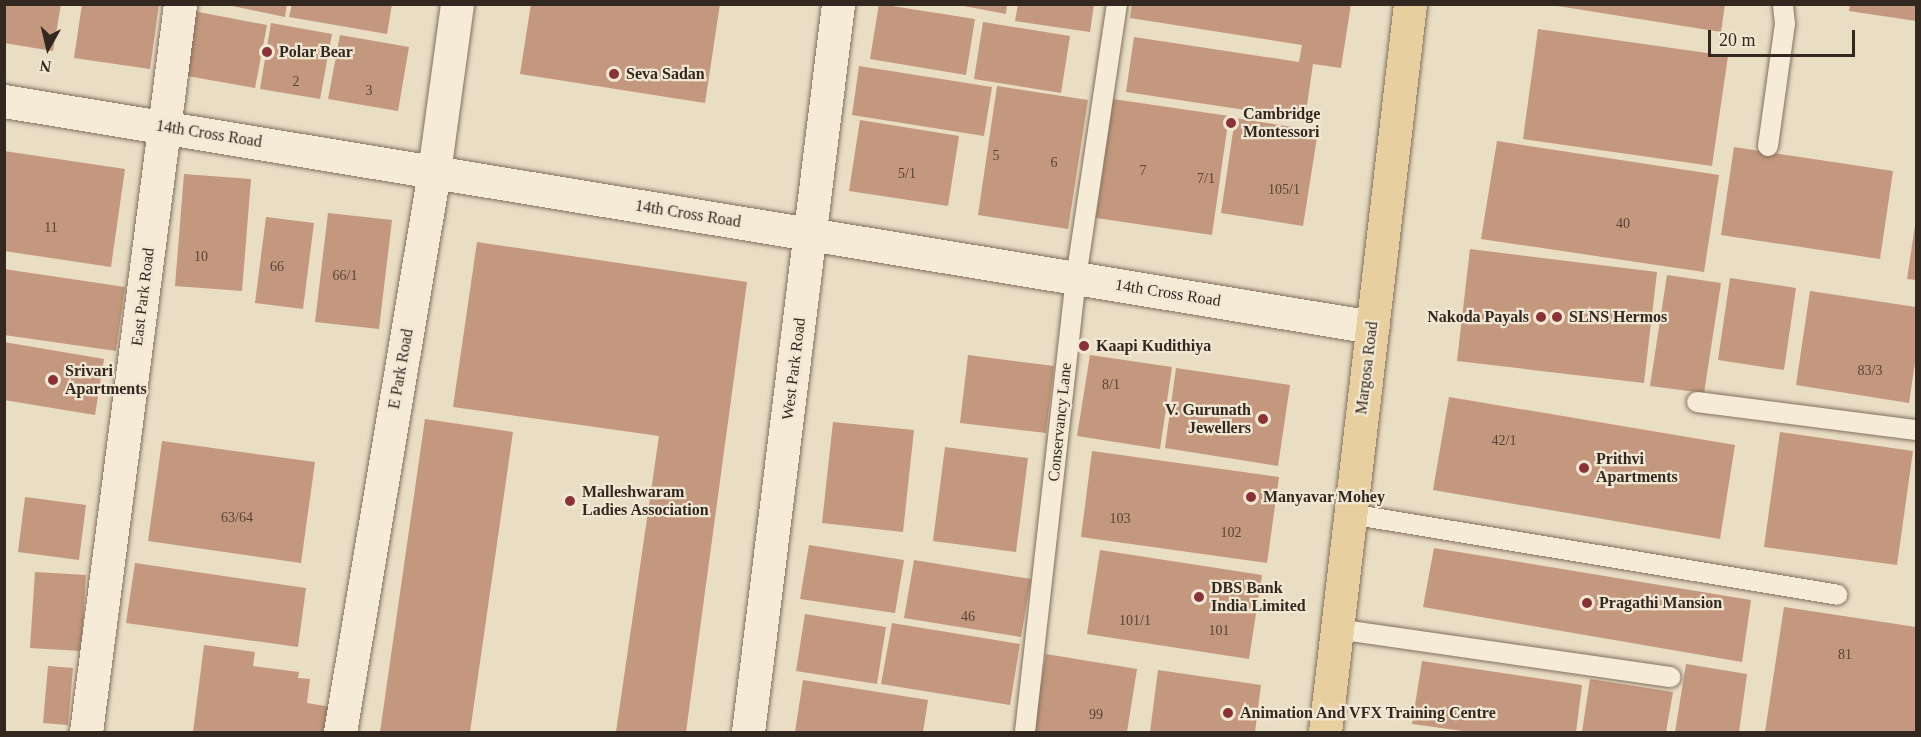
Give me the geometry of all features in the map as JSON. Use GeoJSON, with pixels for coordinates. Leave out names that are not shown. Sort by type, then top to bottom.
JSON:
{"type":"FeatureCollection","features":[{"type":"Feature","properties":{"kind":"main road","name":"Margosa Road"},"geometry":{"type":"LineString","coordinates":[[1326,732],[1410,4]]}},
{"type":"Feature","properties":{"kind":"street","name":"East Park Road"},"geometry":{"type":"LineString","coordinates":[[86,732],[180,4]]}},
{"type":"Feature","properties":{"kind":"street","name":"E Park Road"},"geometry":{"type":"LineString","coordinates":[[340,732],[434,172],[458,4]]}},
{"type":"Feature","properties":{"kind":"street","name":"West Park Road"},"geometry":{"type":"LineString","coordinates":[[748,732],[838,4]]}},
{"type":"Feature","properties":{"kind":"street","name":"14th Cross Road"},"geometry":{"type":"LineString","coordinates":[[4,100],[1372,327]]}},
{"type":"Feature","properties":{"kind":"lane","name":"Conservancy Lane"},"geometry":{"type":"LineString","coordinates":[[1025,732],[1076,278],[1117,4]]}},
{"type":"Feature","properties":{"kind":"lane"},"geometry":{"type":"LineString","coordinates":[[1768,146],[1785,24],[1783,4]]}},
{"type":"Feature","properties":{"kind":"lane"},"geometry":{"type":"LineString","coordinates":[[1697,402],[1917,430]]}},
{"type":"Feature","properties":{"kind":"lane"},"geometry":{"type":"LineString","coordinates":[[1350,514],[1837,595]]}},
{"type":"Feature","properties":{"kind":"lane"},"geometry":{"type":"LineString","coordinates":[[1337,629],[1671,677]]}},
{"type":"Feature","properties":{"kind":"building"},"geometry":{"type":"Polygon","coordinates":[[[4,4],[61,4],[53,51],[4,43],[4,4]]]}},
{"type":"Feature","properties":{"kind":"building"},"geometry":{"type":"Polygon","coordinates":[[[82,4],[159,4],[150,69],[74,58],[82,4]]]}},
{"type":"Feature","properties":{"kind":"building"},"geometry":{"type":"Polygon","coordinates":[[[223,4],[287,4],[285,17],[223,4]]]}},
{"type":"Feature","properties":{"kind":"building"},"geometry":{"type":"Polygon","coordinates":[[[292,4],[392,4],[387,34],[289,17],[292,4]]]}},
{"type":"Feature","properties":{"kind":"building"},"geometry":{"type":"Polygon","coordinates":[[[531,4],[720,4],[705,103],[520,74],[531,4]]]}},
{"type":"Feature","properties":{"kind":"building"},"geometry":{"type":"Polygon","coordinates":[[[879,4],[975,19],[966,75],[870,59],[879,4]]]}},
{"type":"Feature","properties":{"kind":"building"},"geometry":{"type":"Polygon","coordinates":[[[953,4],[1007,4],[1006,14],[953,4]]]}},
{"type":"Feature","properties":{"kind":"building"},"geometry":{"type":"Polygon","coordinates":[[[1018,4],[1094,4],[1090,32],[1015,21],[1018,4]]]}},
{"type":"Feature","properties":{"kind":"building"},"geometry":{"type":"Polygon","coordinates":[[[1132,4],[1351,4],[1341,68],[1313,64],[1305,119],[1126,92],[1134,37],[1299,62],[1302,45],[1130,18],[1132,4]]]}},
{"type":"Feature","properties":{"kind":"building"},"geometry":{"type":"Polygon","coordinates":[[[1545,4],[1725,4],[1721,32],[1545,4]]]}},
{"type":"Feature","properties":{"kind":"building"},"geometry":{"type":"Polygon","coordinates":[[[1850,4],[1916,4],[1916,21],[1849,11],[1850,4]]]}},
{"type":"Feature","properties":{"kind":"building"},"geometry":{"type":"Polygon","coordinates":[[[188,10],[267,25],[255,88],[176,74],[188,10]]]}},
{"type":"Feature","properties":{"kind":"building"},"geometry":{"type":"Polygon","coordinates":[[[983,22],[1070,36],[1061,93],[974,79],[983,22]]]}},
{"type":"Feature","properties":{"kind":"building"},"geometry":{"type":"Polygon","coordinates":[[[271,23],[332,34],[320,99],[260,89],[271,23]]]}},
{"type":"Feature","properties":{"kind":"building"},"geometry":{"type":"Polygon","coordinates":[[[1538,29],[1728,56],[1712,166],[1523,139],[1538,29]]]}},
{"type":"Feature","properties":{"kind":"building"},"geometry":{"type":"Polygon","coordinates":[[[340,35],[409,47],[398,111],[328,99],[340,35]]]}},
{"type":"Feature","properties":{"kind":"building"},"geometry":{"type":"Polygon","coordinates":[[[859,66],[992,87],[984,136],[852,115],[859,66]]]}},
{"type":"Feature","properties":{"kind":"building"},"geometry":{"type":"Polygon","coordinates":[[[997,86],[1088,100],[1068,229],[978,215],[997,86]]]}},
{"type":"Feature","properties":{"kind":"building"},"geometry":{"type":"Polygon","coordinates":[[[1113,99],[1229,116],[1212,235],[1096,218],[1113,99]]]}},
{"type":"Feature","properties":{"kind":"building"},"geometry":{"type":"Polygon","coordinates":[[[1235,118],[1318,131],[1303,226],[1221,213],[1235,118]]]}},
{"type":"Feature","properties":{"kind":"building"},"geometry":{"type":"Polygon","coordinates":[[[860,120],[959,136],[948,206],[849,191],[860,120]]]}},
{"type":"Feature","properties":{"kind":"building"},"geometry":{"type":"Polygon","coordinates":[[[1497,141],[1719,175],[1704,272],[1481,239],[1497,141]]]}},
{"type":"Feature","properties":{"kind":"building"},"geometry":{"type":"Polygon","coordinates":[[[1734,147],[1893,171],[1880,259],[1721,235],[1734,147]]]}},
{"type":"Feature","properties":{"kind":"building"},"geometry":{"type":"Polygon","coordinates":[[[4,151],[125,169],[111,267],[4,251],[4,151]]]}},
{"type":"Feature","properties":{"kind":"building"},"geometry":{"type":"Polygon","coordinates":[[[184,174],[251,179],[242,291],[175,286],[184,174]]]}},
{"type":"Feature","properties":{"kind":"building"},"geometry":{"type":"Polygon","coordinates":[[[328,213],[392,220],[379,329],[315,322],[328,213]]]}},
{"type":"Feature","properties":{"kind":"building"},"geometry":{"type":"Polygon","coordinates":[[[266,217],[314,223],[303,309],[255,303],[266,217]]]}},
{"type":"Feature","properties":{"kind":"building"},"geometry":{"type":"Polygon","coordinates":[[[1916,225],[1916,280],[1907,279],[1916,225]]]}},
{"type":"Feature","properties":{"kind":"building"},"geometry":{"type":"Polygon","coordinates":[[[477,242],[747,282],[686,732],[616,732],[659,436],[453,407],[477,242]]]}},
{"type":"Feature","properties":{"kind":"building","name":"SLNS Hermos"},"geometry":{"type":"Polygon","coordinates":[[[1470,249],[1657,272],[1644,383],[1457,361],[1470,249]]]}},
{"type":"Feature","properties":{"kind":"building"},"geometry":{"type":"Polygon","coordinates":[[[4,269],[125,287],[116,351],[4,335],[4,269]]]}},
{"type":"Feature","properties":{"kind":"building"},"geometry":{"type":"Polygon","coordinates":[[[1667,275],[1721,283],[1704,393],[1650,386],[1667,275]]]}},
{"type":"Feature","properties":{"kind":"building"},"geometry":{"type":"Polygon","coordinates":[[[1730,278],[1796,288],[1784,370],[1718,360],[1730,278]]]}},
{"type":"Feature","properties":{"kind":"building"},"geometry":{"type":"Polygon","coordinates":[[[1810,291],[1916,307],[1916,356],[1909,403],[1796,385],[1810,291]]]}},
{"type":"Feature","properties":{"kind":"building","name":"Srivari Apartments"},"geometry":{"type":"Polygon","coordinates":[[[4,342],[104,359],[95,415],[4,400],[4,342]]]}},
{"type":"Feature","properties":{"kind":"building"},"geometry":{"type":"Polygon","coordinates":[[[968,355],[1054,366],[1046,433],[960,423],[968,355]]]}},
{"type":"Feature","properties":{"kind":"building"},"geometry":{"type":"Polygon","coordinates":[[[1090,355],[1172,367],[1160,449],[1077,436],[1090,355]]]}},
{"type":"Feature","properties":{"kind":"building"},"geometry":{"type":"Polygon","coordinates":[[[1176,368],[1290,385],[1278,466],[1165,448],[1176,368]]]}},
{"type":"Feature","properties":{"kind":"building","name":"Prithvi Apartments"},"geometry":{"type":"Polygon","coordinates":[[[1449,397],[1735,445],[1720,539],[1433,490],[1449,397]]]}},
{"type":"Feature","properties":{"kind":"building"},"geometry":{"type":"Polygon","coordinates":[[[425,419],[513,432],[470,732],[380,732],[425,419]]]}},
{"type":"Feature","properties":{"kind":"building"},"geometry":{"type":"Polygon","coordinates":[[[833,422],[914,430],[903,532],[822,523],[833,422]]]}},
{"type":"Feature","properties":{"kind":"building"},"geometry":{"type":"Polygon","coordinates":[[[1780,432],[1913,451],[1897,565],[1764,547],[1780,432]]]}},
{"type":"Feature","properties":{"kind":"building"},"geometry":{"type":"Polygon","coordinates":[[[162,441],[315,462],[301,563],[148,541],[162,441]]]}},
{"type":"Feature","properties":{"kind":"building"},"geometry":{"type":"Polygon","coordinates":[[[945,447],[1028,458],[1016,552],[933,541],[945,447]]]}},
{"type":"Feature","properties":{"kind":"building"},"geometry":{"type":"Polygon","coordinates":[[[1092,451],[1279,477],[1267,563],[1081,537],[1092,451]]]}},
{"type":"Feature","properties":{"kind":"building"},"geometry":{"type":"Polygon","coordinates":[[[25,497],[86,505],[79,560],[18,552],[25,497]]]}},
{"type":"Feature","properties":{"kind":"building"},"geometry":{"type":"Polygon","coordinates":[[[809,545],[904,560],[895,613],[800,599],[809,545]]]}},
{"type":"Feature","properties":{"kind":"building","name":"Pragathi Mansion"},"geometry":{"type":"Polygon","coordinates":[[[1434,548],[1751,600],[1742,662],[1423,607],[1434,548]]]}},
{"type":"Feature","properties":{"kind":"building"},"geometry":{"type":"Polygon","coordinates":[[[1100,550],[1262,575],[1249,659],[1087,634],[1100,550]]]}},
{"type":"Feature","properties":{"kind":"building"},"geometry":{"type":"Polygon","coordinates":[[[914,560],[1031,579],[1021,637],[904,618],[914,560]]]}},
{"type":"Feature","properties":{"kind":"building"},"geometry":{"type":"Polygon","coordinates":[[[135,563],[306,588],[298,647],[126,623],[135,563]]]}},
{"type":"Feature","properties":{"kind":"building"},"geometry":{"type":"Polygon","coordinates":[[[35,572],[86,575],[81,651],[30,648],[35,572]]]}},
{"type":"Feature","properties":{"kind":"building"},"geometry":{"type":"Polygon","coordinates":[[[1784,607],[1916,627],[1916,732],[1765,732],[1784,607]]]}},
{"type":"Feature","properties":{"kind":"building"},"geometry":{"type":"Polygon","coordinates":[[[805,614],[886,627],[877,684],[796,671],[805,614]]]}},
{"type":"Feature","properties":{"kind":"building"},"geometry":{"type":"Polygon","coordinates":[[[892,623],[1020,644],[1010,705],[881,684],[892,623]]]}},
{"type":"Feature","properties":{"kind":"building"},"geometry":{"type":"Polygon","coordinates":[[[204,645],[255,652],[253,666],[299,672],[298,678],[310,679],[307,703],[337,708],[334,732],[193,732],[204,645]]]}},
{"type":"Feature","properties":{"kind":"building"},"geometry":{"type":"Polygon","coordinates":[[[1046,654],[1137,669],[1127,732],[1033,732],[1046,654]]]}},
{"type":"Feature","properties":{"kind":"building"},"geometry":{"type":"Polygon","coordinates":[[[1422,661],[1582,685],[1576,732],[1470,732],[1412,724],[1422,661]]]}},
{"type":"Feature","properties":{"kind":"building"},"geometry":{"type":"Polygon","coordinates":[[[1686,664],[1747,674],[1739,732],[1675,732],[1686,664]]]}},
{"type":"Feature","properties":{"kind":"building"},"geometry":{"type":"Polygon","coordinates":[[[48,666],[73,668],[68,725],[43,723],[48,666]]]}},
{"type":"Feature","properties":{"kind":"building"},"geometry":{"type":"Polygon","coordinates":[[[1158,670],[1261,685],[1255,732],[1150,732],[1158,670]]]}},
{"type":"Feature","properties":{"kind":"building"},"geometry":{"type":"Polygon","coordinates":[[[1590,679],[1673,692],[1666,732],[1582,732],[1590,679]]]}},
{"type":"Feature","properties":{"kind":"building"},"geometry":{"type":"Polygon","coordinates":[[[803,680],[928,700],[923,732],[795,732],[803,680]]]}},
{"type":"Feature","properties":{"kind":"place","name":"Polar Bear"},"geometry":{"type":"Point","coordinates":[267,52]}},
{"type":"Feature","properties":{"kind":"place","name":"Seva Sadan"},"geometry":{"type":"Point","coordinates":[614,74]}},
{"type":"Feature","properties":{"kind":"place","name":"Cambridge Montessori"},"geometry":{"type":"Point","coordinates":[1231,123]}},
{"type":"Feature","properties":{"kind":"place","name":"Nakoda Payals"},"geometry":{"type":"Point","coordinates":[1541,317]}},
{"type":"Feature","properties":{"kind":"place","name":"SLNS Hermos"},"geometry":{"type":"Point","coordinates":[1557,317]}},
{"type":"Feature","properties":{"kind":"place","name":"Kaapi Kudithiya"},"geometry":{"type":"Point","coordinates":[1084,346]}},
{"type":"Feature","properties":{"kind":"place","name":"Srivari Apartments"},"geometry":{"type":"Point","coordinates":[53,380]}},
{"type":"Feature","properties":{"kind":"place","name":"V. Gurunath Jewellers"},"geometry":{"type":"Point","coordinates":[1263,419]}},
{"type":"Feature","properties":{"kind":"place","name":"Prithvi Apartments"},"geometry":{"type":"Point","coordinates":[1584,468]}},
{"type":"Feature","properties":{"kind":"place","name":"Manyavar Mohey"},"geometry":{"type":"Point","coordinates":[1251,497]}},
{"type":"Feature","properties":{"kind":"place","name":"Malleshwaram Ladies Association"},"geometry":{"type":"Point","coordinates":[570,501]}},
{"type":"Feature","properties":{"kind":"place","name":"DBS Bank India Limited"},"geometry":{"type":"Point","coordinates":[1199,597]}},
{"type":"Feature","properties":{"kind":"place","name":"Pragathi Mansion"},"geometry":{"type":"Point","coordinates":[1587,603]}},
{"type":"Feature","properties":{"kind":"place","name":"Animation And VFX Training Centre"},"geometry":{"type":"Point","coordinates":[1228,713]}}]}
